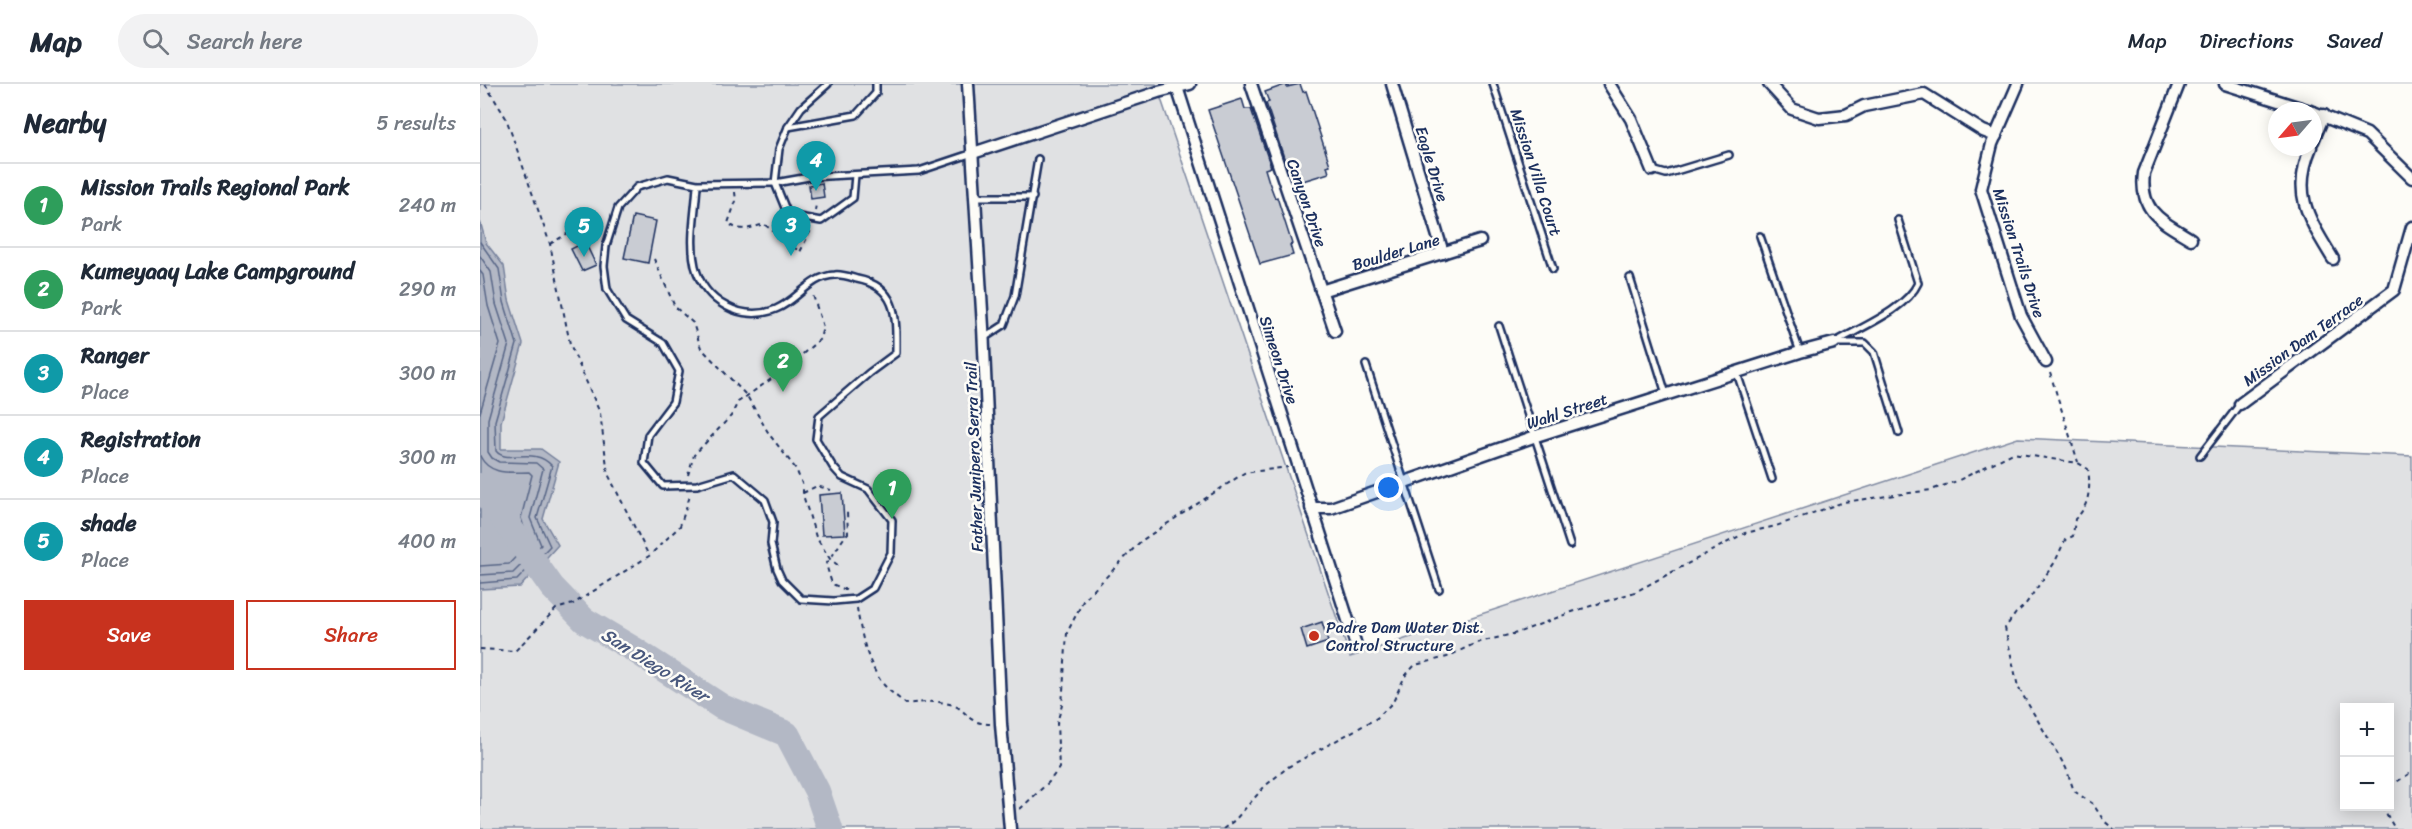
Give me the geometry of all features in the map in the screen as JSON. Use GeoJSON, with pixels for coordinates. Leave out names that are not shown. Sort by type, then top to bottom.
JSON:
{"type":"FeatureCollection","features":[{"type":"Feature","properties":{"kind":"street","name":"Father Junipero Serra Trail"},"geometry":{"type":"LineString","coordinates":[[968,84],[984,338],[1001,724],[1009,824]]}},
{"type":"Feature","properties":{"kind":"street"},"geometry":{"type":"LineString","coordinates":[[973,153],[1176,86],[1190,84]]}},
{"type":"Feature","properties":{"kind":"street","name":"Canyon Drive"},"geometry":{"type":"LineString","coordinates":[[1251,84],[1335,332]]}},
{"type":"Feature","properties":{"kind":"street","name":"Eagle Drive"},"geometry":{"type":"LineString","coordinates":[[1392,84],[1443,253]]}},
{"type":"Feature","properties":{"kind":"street"},"geometry":{"type":"LineString","coordinates":[[1609,84],[1630,119],[1652,170]]}},
{"type":"Feature","properties":{"kind":"street"},"geometry":{"type":"LineString","coordinates":[[1769,84],[1792,109],[1819,118],[1845,115],[1864,106],[1924,94],[1983,131],[1996,136]]}},
{"type":"Feature","properties":{"kind":"street","name":"Mission Trails Drive"},"geometry":{"type":"LineString","coordinates":[[2018,84],[1996,136],[1981,189],[2020,316],[2046,362]]}},
{"type":"Feature","properties":{"kind":"street"},"geometry":{"type":"LineString","coordinates":[[2180,84],[2144,173],[2143,184],[2147,205],[2155,217],[2191,239]]}},
{"type":"Feature","properties":{"kind":"street"},"geometry":{"type":"LineString","coordinates":[[2225,84],[2281,102]]}},
{"type":"Feature","properties":{"kind":"street","name":"Simeon Drive"},"geometry":{"type":"LineString","coordinates":[[1176,86],[1356,645]]}},
{"type":"Feature","properties":{"kind":"street"},"geometry":{"type":"LineString","coordinates":[[2322,115],[2367,134],[2412,178]]}},
{"type":"Feature","properties":{"kind":"street"},"geometry":{"type":"LineString","coordinates":[[2307,156],[2302,166],[2301,189],[2307,217],[2333,259]]}},
{"type":"Feature","properties":{"kind":"street","name":"Mission Dam Terrace"},"geometry":{"type":"LineString","coordinates":[[2240,404],[2394,290],[2412,227]]}},
{"type":"Feature","properties":{"kind":"street","name":"Boulder Lane"},"geometry":{"type":"LineString","coordinates":[[1322,291],[1480,241]]}},
{"type":"Feature","properties":{"kind":"street","name":"Wahl Street"},"geometry":{"type":"LineString","coordinates":[[1311,508],[1331,508],[1536,436],[1834,343]]}},
{"type":"Feature","properties":{"kind":"lane"},"geometry":{"type":"LineString","coordinates":[[828,84],[801,108],[788,127],[779,149],[775,183],[788,215],[821,221],[853,198],[855,175]]}},
{"type":"Feature","properties":{"kind":"lane"},"geometry":{"type":"LineString","coordinates":[[788,127],[856,115],[876,93],[876,84]]}},
{"type":"Feature","properties":{"kind":"lane","name":"Mission Villa Court"},"geometry":{"type":"LineString","coordinates":[[1493,84],[1552,268]]}},
{"type":"Feature","properties":{"kind":"lane"},"geometry":{"type":"LineString","coordinates":[[698,184],[693,243],[695,267],[717,302],[733,311],[758,314],[777,309],[795,299],[810,284],[834,274],[868,281],[890,297],[896,314],[896,353],[819,416],[816,440],[833,467],[842,477],[868,489],[892,520],[891,553],[873,588],[856,598],[834,601],[801,599],[782,580],[771,544],[773,522],[765,500],[734,474],[690,485],[663,486],[644,463],[648,435],[673,402],[679,370],[663,343],[626,320],[607,289],[604,266],[606,246],[618,208],[637,187],[668,178],[698,184],[775,183],[809,177],[919,171],[973,153]]}},
{"type":"Feature","properties":{"kind":"lane"},"geometry":{"type":"LineString","coordinates":[[1652,170],[1666,174],[1730,155]]}},
{"type":"Feature","properties":{"kind":"lane"},"geometry":{"type":"LineString","coordinates":[[984,338],[1004,325],[1015,296],[1038,159]]}},
{"type":"Feature","properties":{"kind":"lane"},"geometry":{"type":"LineString","coordinates":[[976,197],[1033,197]]}},
{"type":"Feature","properties":{"kind":"lane"},"geometry":{"type":"LineString","coordinates":[[1834,343],[1902,304],[1918,284],[1898,220]]}},
{"type":"Feature","properties":{"kind":"lane"},"geometry":{"type":"LineString","coordinates":[[1760,236],[1800,352]]}},
{"type":"Feature","properties":{"kind":"lane"},"geometry":{"type":"LineString","coordinates":[[1630,278],[1666,394]]}},
{"type":"Feature","properties":{"kind":"lane"},"geometry":{"type":"LineString","coordinates":[[1499,326],[1570,545]]}},
{"type":"Feature","properties":{"kind":"lane"},"geometry":{"type":"LineString","coordinates":[[1834,343],[1865,343],[1874,352],[1899,433]]}},
{"type":"Feature","properties":{"kind":"lane"},"geometry":{"type":"LineString","coordinates":[[1366,365],[1439,589]]}},
{"type":"Feature","properties":{"kind":"lane"},"geometry":{"type":"LineString","coordinates":[[1737,373],[1772,479]]}},
{"type":"Feature","properties":{"kind":"lane"},"geometry":{"type":"LineString","coordinates":[[2200,456],[2240,404]]}},
{"type":"Feature","properties":{"kind":"path"},"geometry":{"type":"LineString","coordinates":[[485,84],[506,118],[550,244],[570,344],[600,413],[608,474],[649,556]]}},
{"type":"Feature","properties":{"kind":"path"},"geometry":{"type":"LineString","coordinates":[[734,183],[735,201],[728,223],[734,228],[742,230],[764,224],[800,252],[812,230],[813,221]]}},
{"type":"Feature","properties":{"kind":"path"},"geometry":{"type":"LineString","coordinates":[[815,213],[816,204]]}},
{"type":"Feature","properties":{"kind":"path"},"geometry":{"type":"LineString","coordinates":[[550,244],[570,232],[611,231]]}},
{"type":"Feature","properties":{"kind":"path"},"geometry":{"type":"LineString","coordinates":[[654,260],[675,307],[693,323],[701,348],[747,396],[769,434],[796,469],[804,486],[803,493],[816,537],[830,559],[839,566]]}},
{"type":"Feature","properties":{"kind":"path"},"geometry":{"type":"LineString","coordinates":[[480,648],[515,651],[556,609],[573,604],[649,556],[680,526],[690,494],[688,472],[694,455],[731,416],[738,402],[783,371],[820,339],[823,327],[810,284]]}},
{"type":"Feature","properties":{"kind":"path"},"geometry":{"type":"LineString","coordinates":[[2046,362],[2078,463]]}},
{"type":"Feature","properties":{"kind":"path"},"geometry":{"type":"LineString","coordinates":[[1223,829],[1235,820],[1265,786],[1288,767],[1377,718],[1393,702],[1405,676],[1415,665],[1447,657],[1476,643],[1517,633],[1635,592],[1745,533],[1776,526],[1844,502],[1931,490],[1957,482],[2013,453],[2078,463],[2088,469],[2091,485],[2084,511],[2075,519],[2073,536],[2066,540],[2055,562],[2025,605],[2005,628],[2018,687],[2066,768],[2074,791],[2093,804],[2104,821],[2114,829]]}},
{"type":"Feature","properties":{"kind":"path"},"geometry":{"type":"LineString","coordinates":[[1009,824],[1049,782],[1059,768],[1057,723],[1062,705],[1067,633],[1083,601],[1141,541],[1244,472],[1297,466]]}},
{"type":"Feature","properties":{"kind":"path"},"geometry":{"type":"LineString","coordinates":[[803,493],[817,486],[831,490]]}},
{"type":"Feature","properties":{"kind":"path"},"geometry":{"type":"LineString","coordinates":[[847,512],[848,532],[826,564],[832,584],[850,592],[856,598],[861,635],[866,650],[884,684],[906,704],[931,701],[955,706],[976,723],[1001,724]]}},
{"type":"Feature","properties":{"kind":"path"},"geometry":{"type":"LineString","coordinates":[[2394,783],[2412,772]]}},
{"type":"Feature","properties":{"kind":"path"},"geometry":{"type":"LineString","coordinates":[[2384,811],[2395,829]]}},
{"type":"Feature","properties":{"kind":"shaded area"},"geometry":{"type":"Polygon","coordinates":[[[480,84],[1156,84],[1350,657],[2018,438],[2412,456],[2412,829],[480,829],[480,84]]]}},
{"type":"Feature","properties":{"kind":"water"},"geometry":{"type":"Polygon","coordinates":[[[480,221],[486,243],[504,266],[509,300],[523,344],[501,422],[501,449],[541,449],[559,462],[543,519],[558,545],[520,587],[480,589],[480,221]]]}},
{"type":"Feature","properties":{"kind":"building"},"geometry":{"type":"Polygon","coordinates":[[[1287,84],[1287,87],[1300,84],[1303,92],[1306,91],[1330,165],[1327,166],[1329,173],[1296,183],[1293,176],[1290,176],[1266,103],[1269,102],[1265,92],[1287,84]]]}},
{"type":"Feature","properties":{"kind":"building"},"geometry":{"type":"Polygon","coordinates":[[[1242,99],[1245,109],[1251,109],[1271,167],[1265,169],[1275,198],[1277,197],[1292,244],[1290,245],[1293,255],[1260,264],[1208,110],[1242,99]]]}},
{"type":"Feature","properties":{"kind":"building"},"geometry":{"type":"Polygon","coordinates":[[[822,183],[824,197],[811,199],[809,185],[822,183]]]}},
{"type":"Feature","properties":{"kind":"building"},"geometry":{"type":"Polygon","coordinates":[[[633,216],[656,221],[648,263],[624,258],[633,216]]]}},
{"type":"Feature","properties":{"kind":"building"},"geometry":{"type":"Polygon","coordinates":[[[585,242],[596,265],[582,271],[571,249],[585,242]]]}},
{"type":"Feature","properties":{"kind":"building"},"geometry":{"type":"Polygon","coordinates":[[[842,493],[845,534],[822,535],[819,495],[842,493]]]}},
{"type":"Feature","properties":{"kind":"building","name":"Padre Dam Water Dist. Control Structure"},"geometry":{"type":"Polygon","coordinates":[[[1322,622],[1328,642],[1307,649],[1301,629],[1322,622]]]}},
{"type":"Feature","properties":{"kind":"waterway","name":"San Diego River"},"geometry":{"type":"LineString","coordinates":[[480,486],[552,587],[584,620],[722,707],[787,734],[817,791],[830,829]]}},
{"type":"Feature","properties":{"kind":"place","name":"Registration"},"geometry":{"type":"Point","coordinates":[816,191]}},
{"type":"Feature","properties":{"kind":"place","name":"Ranger"},"geometry":{"type":"Point","coordinates":[791,256]}},
{"type":"Feature","properties":{"kind":"place","name":"shade"},"geometry":{"type":"Point","coordinates":[584,257]}},
{"type":"Feature","properties":{"kind":"place","name":"Kumeyaay Lake Campground"},"geometry":{"type":"Point","coordinates":[783,392]}},
{"type":"Feature","properties":{"kind":"place","name":"Mission Trails Regional Park"},"geometry":{"type":"Point","coordinates":[892,519]}},
{"type":"Feature","properties":{"kind":"place","name":"Padre Dam Water Dist. Control Structure"},"geometry":{"type":"Point","coordinates":[1314,636]}}]}
